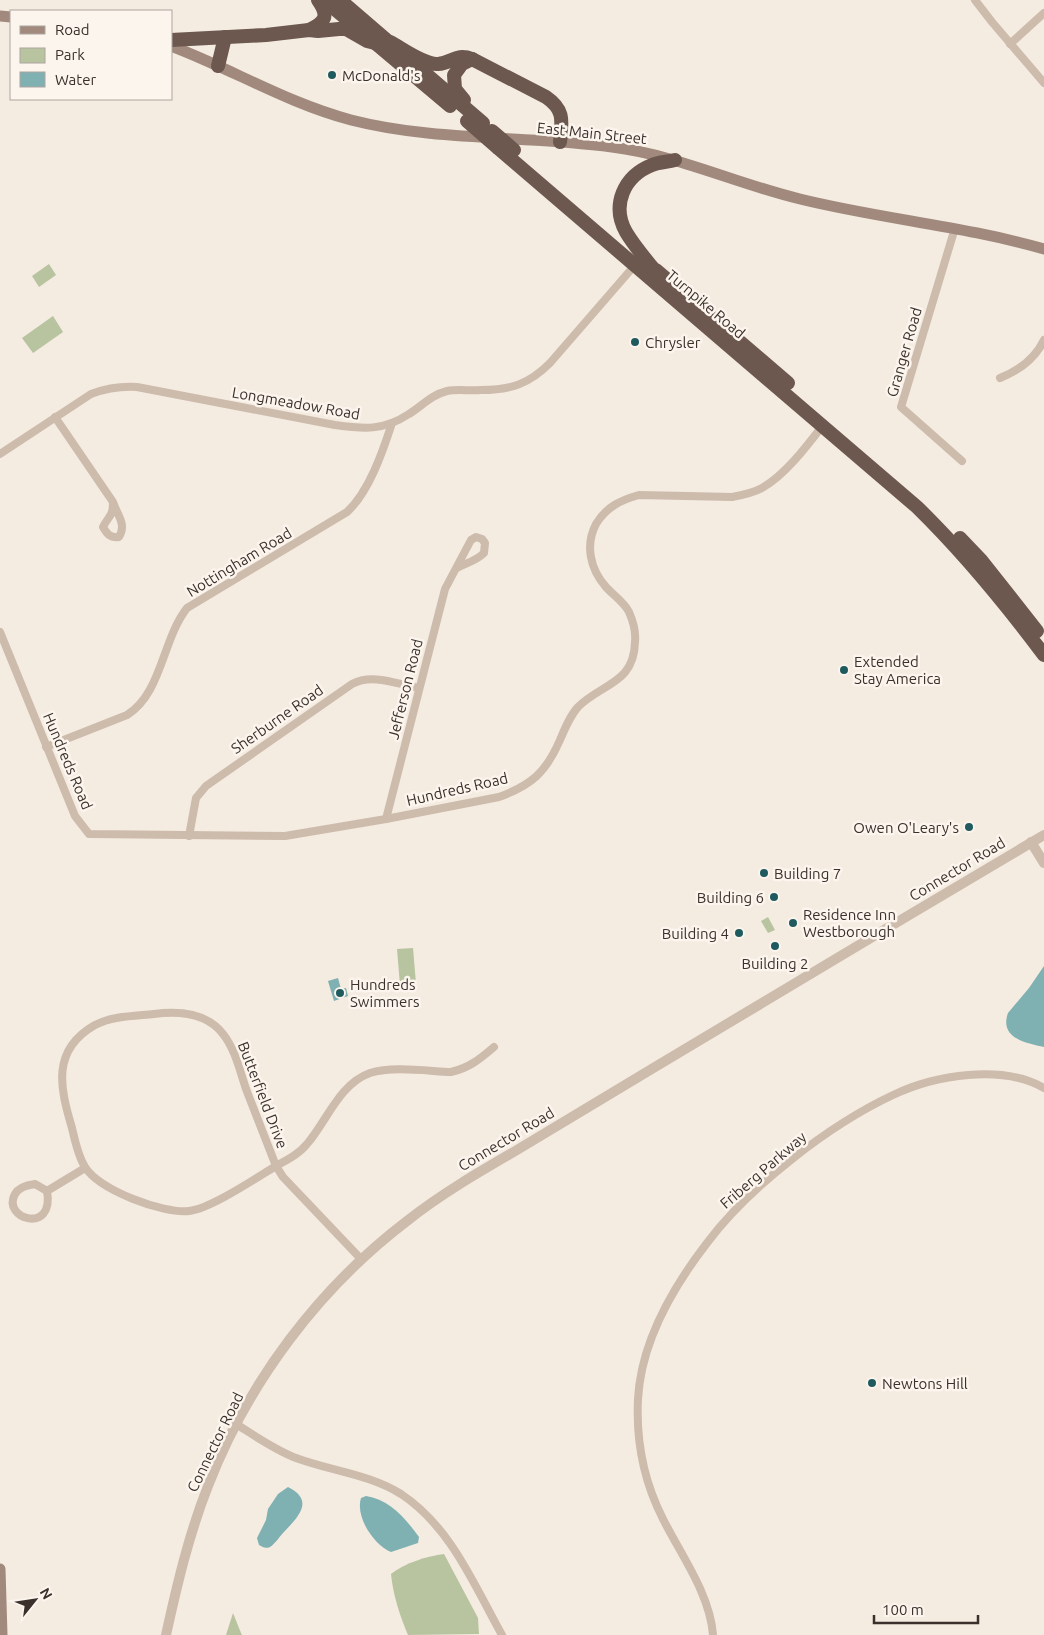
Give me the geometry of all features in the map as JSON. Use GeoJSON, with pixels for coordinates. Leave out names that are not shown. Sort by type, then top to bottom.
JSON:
{"type":"FeatureCollection","features":[{"type":"Feature","properties":{"kind":"highway"},"geometry":{"type":"LineString","coordinates":[[309,30],[321,24],[324,20],[324,9],[318,0]]}},
{"type":"Feature","properties":{"kind":"highway","name":"Turnpike Road"},"geometry":{"type":"LineString","coordinates":[[324,0],[374,43],[514,150],[828,417],[933,510],[981,560],[1026,615],[1044,642]]}},
{"type":"Feature","properties":{"kind":"highway","name":"Turnpike Road"},"geometry":{"type":"LineString","coordinates":[[340,0],[390,42],[476,120],[498,148],[889,482],[939,529],[997,594],[1044,655]]}},
{"type":"Feature","properties":{"kind":"highway"},"geometry":{"type":"LineString","coordinates":[[172,40],[346,29],[374,43]]}},
{"type":"Feature","properties":{"kind":"highway"},"geometry":{"type":"LineString","coordinates":[[218,66],[225,38]]}},
{"type":"Feature","properties":{"kind":"highway"},"geometry":{"type":"LineString","coordinates":[[390,42],[430,64],[444,63],[464,56],[555,103],[561,117],[560,142]]}},
{"type":"Feature","properties":{"kind":"highway"},"geometry":{"type":"LineString","coordinates":[[472,59],[457,69],[454,75],[454,83],[455,89],[476,120]]}},
{"type":"Feature","properties":{"kind":"highway"},"geometry":{"type":"LineString","coordinates":[[652,267],[626,232],[620,211],[621,195],[627,183],[643,170],[654,164],[675,160]]}},
{"type":"Feature","properties":{"kind":"main road","name":"East Main Street"},"geometry":{"type":"LineString","coordinates":[[172,46],[302,104],[365,123],[441,135],[560,142],[629,149],[675,160],[801,200],[877,216],[955,228],[1044,249]]}},
{"type":"Feature","properties":{"kind":"main road"},"geometry":{"type":"LineString","coordinates":[[0,1569],[2,1635]]}},
{"type":"Feature","properties":{"kind":"street"},"geometry":{"type":"LineString","coordinates":[[975,0],[1044,83]]}},
{"type":"Feature","properties":{"kind":"street"},"geometry":{"type":"LineString","coordinates":[[1010,44],[1044,14]]}},
{"type":"Feature","properties":{"kind":"street","name":"Granger Road"},"geometry":{"type":"LineString","coordinates":[[955,228],[901,407],[962,461]]}},
{"type":"Feature","properties":{"kind":"street","name":"Longmeadow Road"},"geometry":{"type":"LineString","coordinates":[[0,454],[91,394],[106,388],[121,386],[144,388],[335,425],[366,429],[382,427],[410,414],[434,395],[465,390],[496,390],[526,382],[539,374],[635,265]]}},
{"type":"Feature","properties":{"kind":"street"},"geometry":{"type":"LineString","coordinates":[[1000,378],[1011,374],[1038,353],[1044,340]]}},
{"type":"Feature","properties":{"kind":"street"},"geometry":{"type":"LineString","coordinates":[[55,417],[113,502]]}},
{"type":"Feature","properties":{"kind":"street","name":"Nottingham Road"},"geometry":{"type":"LineString","coordinates":[[46,747],[110,722],[134,710],[148,693],[178,620],[187,608],[347,512],[353,506],[378,463],[392,423]]}},
{"type":"Feature","properties":{"kind":"street","name":"Hundreds Road"},"geometry":{"type":"LineString","coordinates":[[0,632],[74,816],[89,834],[285,836],[499,797],[514,792],[540,775],[549,763],[569,720],[578,708],[589,698],[616,682],[627,670],[633,657],[636,641],[629,611],[598,577],[592,562],[590,547],[592,532],[610,506],[624,499],[639,495],[732,497],[747,494],[762,488],[774,479],[806,446],[823,425]]}},
{"type":"Feature","properties":{"kind":"street","name":"Jefferson Road"},"geometry":{"type":"LineString","coordinates":[[386,819],[445,589],[457,568]]}},
{"type":"Feature","properties":{"kind":"street","name":"Sherburne Road"},"geometry":{"type":"LineString","coordinates":[[189,836],[196,798],[206,786],[352,684],[359,680],[370,678],[419,688]]}},
{"type":"Feature","properties":{"kind":"street","name":"Connector Road"},"geometry":{"type":"LineString","coordinates":[[166,1635],[180,1575],[200,1509],[218,1461],[236,1424],[273,1364],[299,1328],[329,1292],[361,1259],[410,1219],[501,1159],[1044,834]]}},
{"type":"Feature","properties":{"kind":"street"},"geometry":{"type":"LineString","coordinates":[[1031,842],[1044,863]]}},
{"type":"Feature","properties":{"kind":"street","name":"Butterfield Drive"},"geometry":{"type":"LineString","coordinates":[[276,1166],[205,1206],[191,1211],[164,1210],[107,1187],[85,1168],[78,1151],[62,1091],[61,1074],[65,1058],[73,1044],[95,1025],[108,1020],[159,1013],[177,1013],[199,1016],[214,1024],[230,1044],[276,1166],[283,1177],[361,1259]]}},
{"type":"Feature","properties":{"kind":"street"},"geometry":{"type":"LineString","coordinates":[[276,1166],[292,1158],[305,1146],[319,1130],[344,1091],[364,1076],[381,1071],[451,1072],[461,1070],[471,1066],[494,1047]]}},
{"type":"Feature","properties":{"kind":"street","name":"Friberg Parkway"},"geometry":{"type":"LineString","coordinates":[[713,1635],[711,1615],[704,1598],[662,1517],[653,1494],[646,1475],[638,1436],[638,1396],[645,1359],[653,1334],[675,1291],[722,1224],[754,1192],[810,1146],[859,1113],[908,1089],[964,1075],[1000,1074],[1027,1080],[1044,1088]]}},
{"type":"Feature","properties":{"kind":"street"},"geometry":{"type":"LineString","coordinates":[[47,1191],[85,1168]]}},
{"type":"Feature","properties":{"kind":"street"},"geometry":{"type":"LineString","coordinates":[[35,1184],[47,1191],[48,1205],[42,1215],[36,1219],[29,1219],[16,1213],[13,1199],[16,1192],[21,1188],[35,1184]]}},
{"type":"Feature","properties":{"kind":"street"},"geometry":{"type":"LineString","coordinates":[[236,1424],[294,1458],[374,1481],[399,1493],[411,1502],[434,1522],[450,1541],[502,1635]]}},
{"type":"Feature","properties":{"kind":"green space"},"geometry":{"type":"Polygon","coordinates":[[[49,264],[56,275],[39,287],[32,276],[49,264]]]}},
{"type":"Feature","properties":{"kind":"green space"},"geometry":{"type":"Polygon","coordinates":[[[53,316],[63,332],[33,353],[22,338],[53,316]]]}},
{"type":"Feature","properties":{"kind":"green space"},"geometry":{"type":"Polygon","coordinates":[[[768,917],[775,930],[768,933],[761,921],[768,917]]]}},
{"type":"Feature","properties":{"kind":"green space"},"geometry":{"type":"Polygon","coordinates":[[[413,948],[416,984],[400,985],[397,949],[413,948]]]}},
{"type":"Feature","properties":{"kind":"green space"},"geometry":{"type":"Polygon","coordinates":[[[444,1554],[478,1618],[479,1634],[408,1635],[397,1605],[391,1574],[416,1561],[444,1554]]]}},
{"type":"Feature","properties":{"kind":"green space"},"geometry":{"type":"Polygon","coordinates":[[[233,1613],[241,1633],[242,1635],[226,1635],[233,1613]]]}},
{"type":"Feature","properties":{"kind":"water"},"geometry":{"type":"Polygon","coordinates":[[[1044,966],[1044,1047],[1016,1038],[1007,1028],[1006,1021],[1008,1013],[1044,966]]]}},
{"type":"Feature","properties":{"kind":"water","name":"Hundreds Swimmers"},"geometry":{"type":"Polygon","coordinates":[[[338,978],[341,989],[346,988],[348,996],[334,1001],[328,981],[338,978]]]}},
{"type":"Feature","properties":{"kind":"water"},"geometry":{"type":"Polygon","coordinates":[[[288,1487],[301,1498],[301,1510],[274,1544],[265,1548],[259,1545],[257,1538],[266,1520],[268,1509],[278,1494],[288,1487]]]}},
{"type":"Feature","properties":{"kind":"water"},"geometry":{"type":"Polygon","coordinates":[[[366,1496],[382,1501],[396,1511],[419,1537],[418,1543],[391,1552],[378,1543],[363,1522],[360,1505],[361,1498],[366,1496]]]}},
{"type":"Feature","properties":{"kind":"place","name":"McDonald's"},"geometry":{"type":"Point","coordinates":[332,75]}},
{"type":"Feature","properties":{"kind":"place","name":"Chrysler"},"geometry":{"type":"Point","coordinates":[635,342]}},
{"type":"Feature","properties":{"kind":"place","name":"Extended Stay America"},"geometry":{"type":"Point","coordinates":[844,670]}},
{"type":"Feature","properties":{"kind":"place","name":"Owen O'Leary's"},"geometry":{"type":"Point","coordinates":[969,827]}},
{"type":"Feature","properties":{"kind":"place","name":"Building 7"},"geometry":{"type":"Point","coordinates":[764,873]}},
{"type":"Feature","properties":{"kind":"place","name":"Building 6"},"geometry":{"type":"Point","coordinates":[774,897]}},
{"type":"Feature","properties":{"kind":"place","name":"Residence Inn Westborough"},"geometry":{"type":"Point","coordinates":[793,923]}},
{"type":"Feature","properties":{"kind":"place","name":"Building 4"},"geometry":{"type":"Point","coordinates":[739,933]}},
{"type":"Feature","properties":{"kind":"place","name":"Building 2"},"geometry":{"type":"Point","coordinates":[775,946]}},
{"type":"Feature","properties":{"kind":"place","name":"Hundreds Swimmers"},"geometry":{"type":"Point","coordinates":[340,993]}},
{"type":"Feature","properties":{"kind":"place","name":"Newtons Hill"},"geometry":{"type":"Point","coordinates":[872,1383]}}]}
